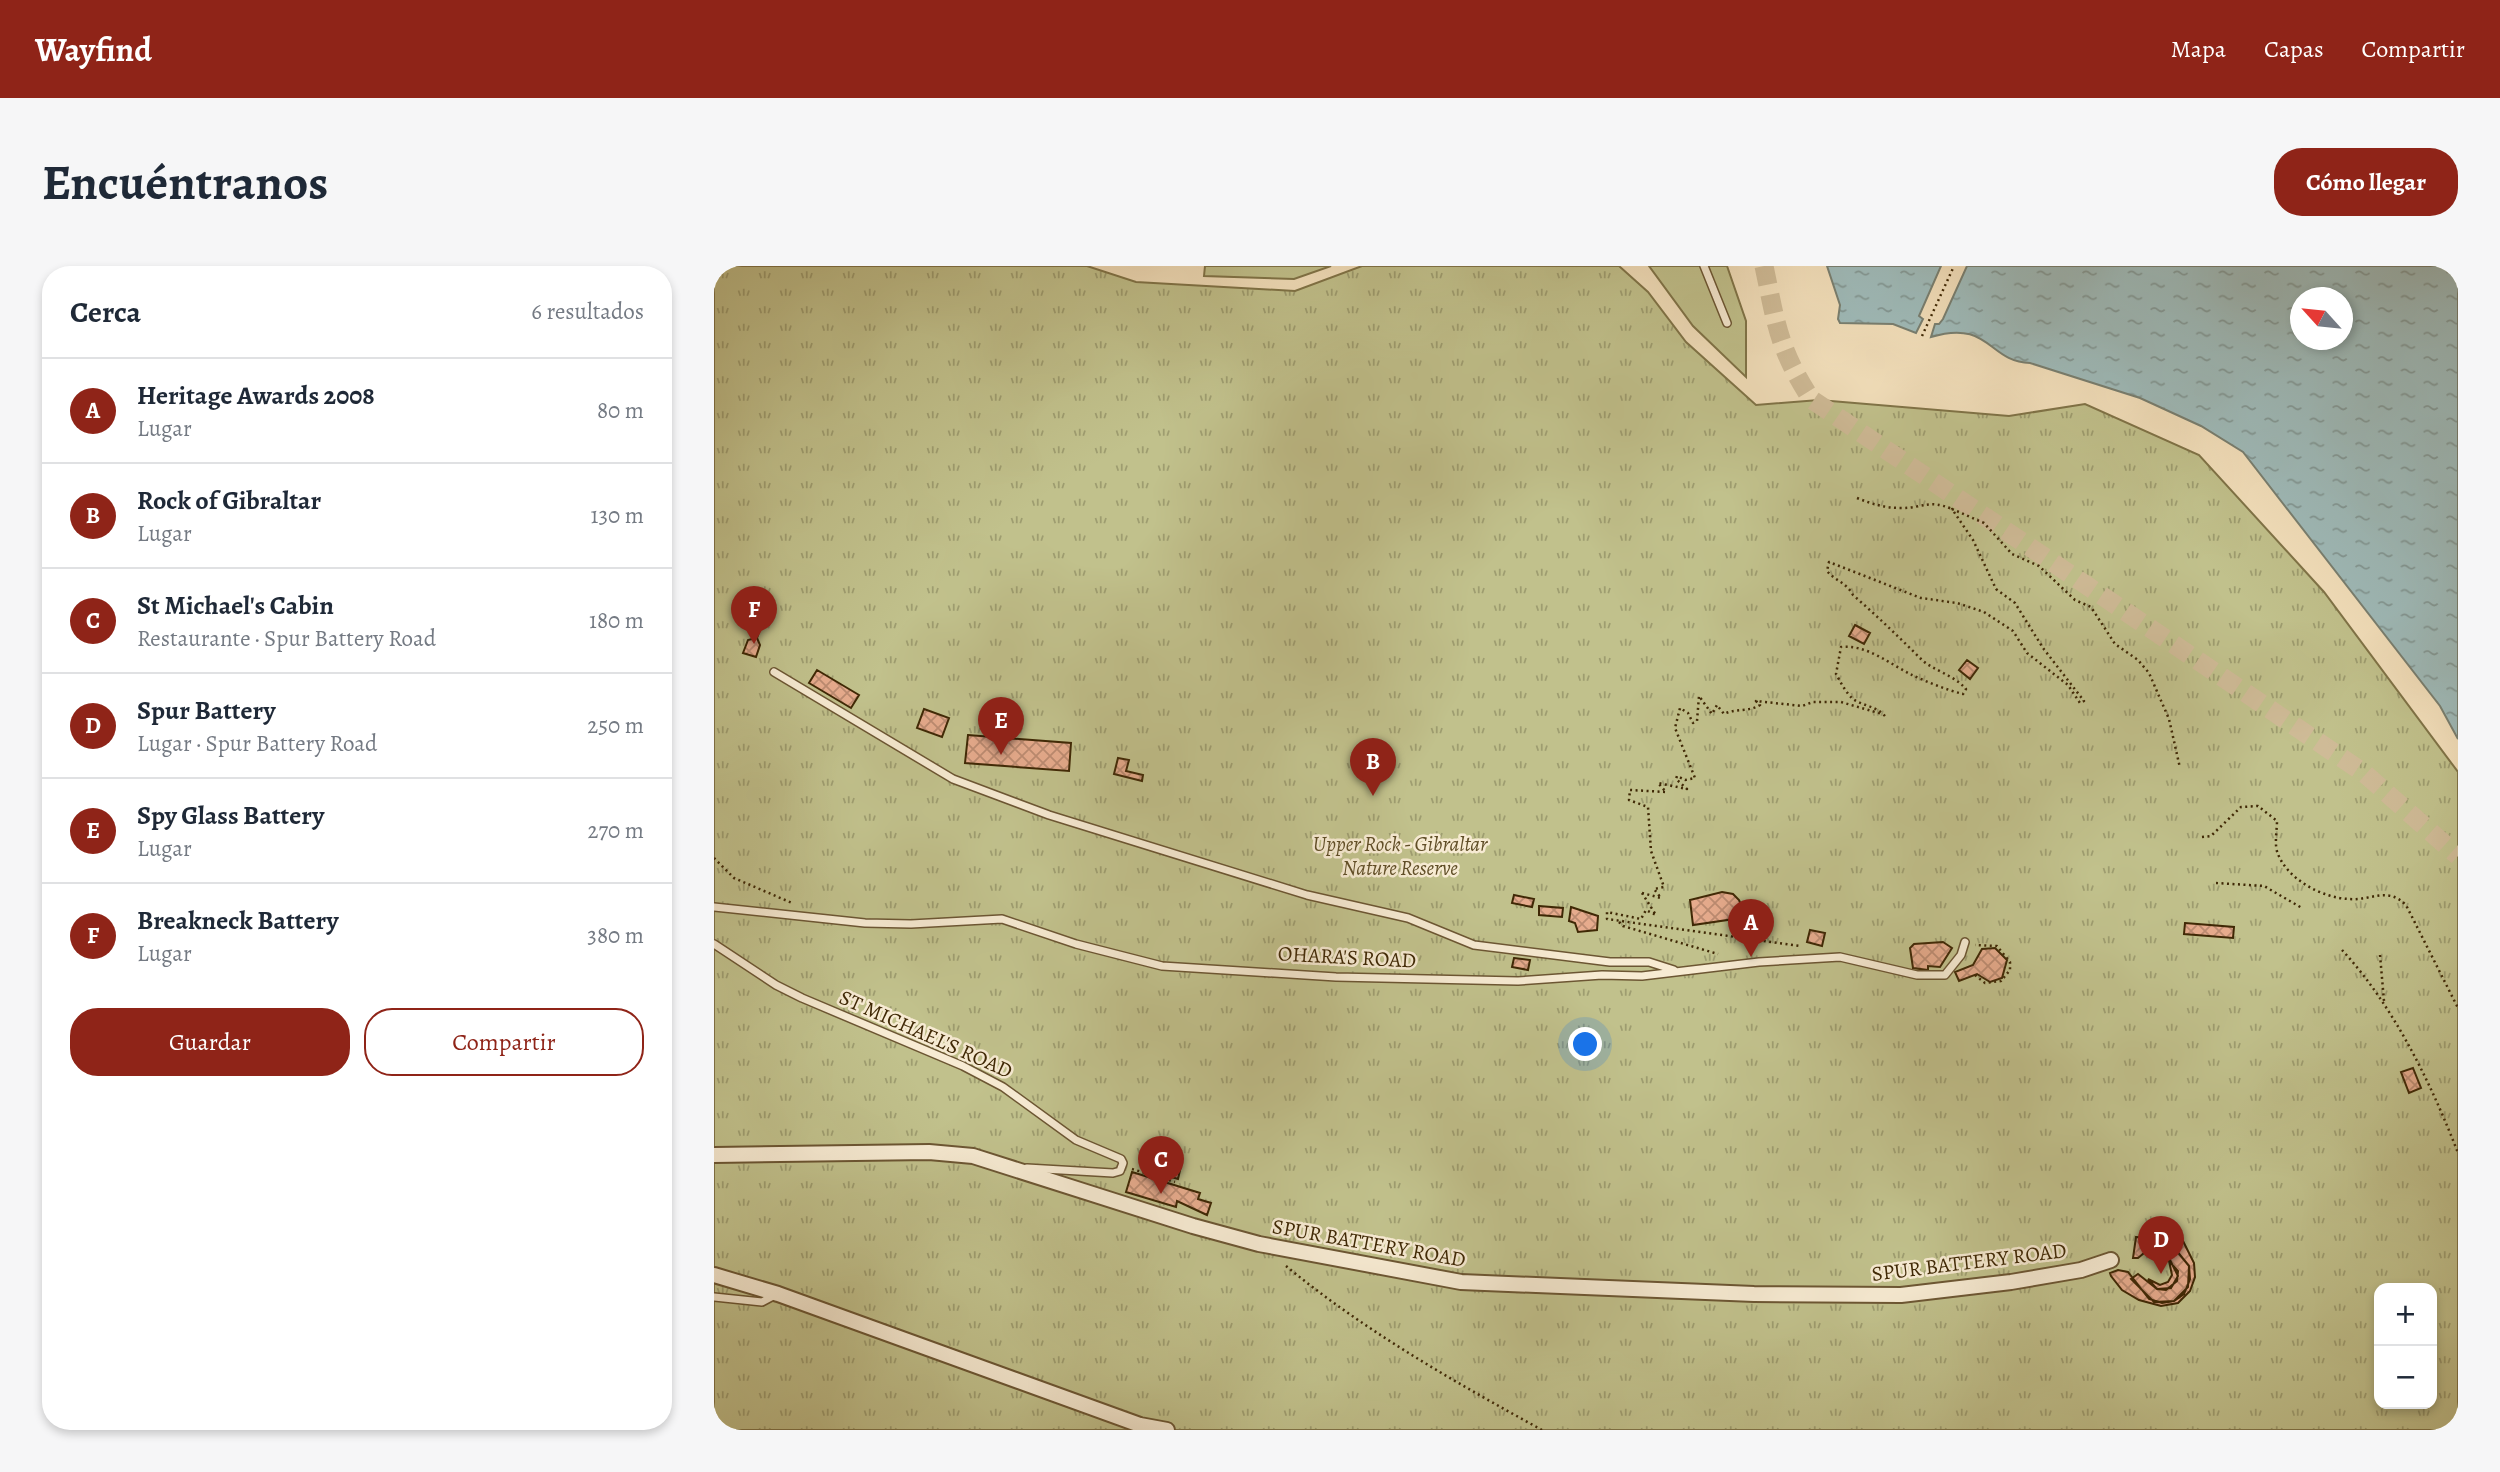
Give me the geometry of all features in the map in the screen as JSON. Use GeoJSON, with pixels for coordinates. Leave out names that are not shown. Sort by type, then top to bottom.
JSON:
{"type":"FeatureCollection","features":[{"type":"Feature","properties":{"kind":"street","name":"SPUR BATTERY ROAD"},"geometry":{"type":"LineString","coordinates":[[714,1155],[929,1152],[973,1156],[1193,1226],[1259,1244],[1461,1282],[1754,1294],[1900,1295],[2022,1280],[2081,1270],[2111,1260]]}},
{"type":"Feature","properties":{"kind":"street"},"geometry":{"type":"LineString","coordinates":[[714,1275],[778,1294],[1140,1425],[1167,1430]]}},
{"type":"Feature","properties":{"kind":"lane"},"geometry":{"type":"LineString","coordinates":[[1704,266],[1727,323]]}},
{"type":"Feature","properties":{"kind":"lane"},"geometry":{"type":"LineString","coordinates":[[774,671],[953,779],[1049,815],[1307,895],[1408,918],[1474,945],[1609,962],[1649,962],[1674,970]]}},
{"type":"Feature","properties":{"kind":"lane","name":"OHARA'S ROAD"},"geometry":{"type":"LineString","coordinates":[[714,907],[865,923],[911,925],[1002,919],[1117,956],[1161,966],[1336,977],[1518,981],[1602,975],[1642,976],[1674,970],[1840,957],[1917,975],[1945,975],[1961,955],[1965,942]]}},
{"type":"Feature","properties":{"kind":"lane","name":"ST MICHAEL'S ROAD"},"geometry":{"type":"LineString","coordinates":[[714,944],[802,998],[963,1066],[1003,1087],[1076,1140],[1121,1159],[1122,1166]]}},
{"type":"Feature","properties":{"kind":"lane"},"geometry":{"type":"LineString","coordinates":[[1007,1167],[1107,1174],[1117,1173],[1122,1166]]}},
{"type":"Feature","properties":{"kind":"lane"},"geometry":{"type":"LineString","coordinates":[[714,1297],[762,1303],[778,1294]]}},
{"type":"Feature","properties":{"kind":"path"},"geometry":{"type":"LineString","coordinates":[[1922,336],[1954,266]]}},
{"type":"Feature","properties":{"kind":"path"},"geometry":{"type":"LineString","coordinates":[[1857,498],[1882,508],[1905,509],[1936,503],[1984,523],[2012,554],[2039,566],[2075,600],[2091,607],[2094,617],[2104,624],[2115,644],[2138,660],[2149,673],[2169,719],[2180,768]]}},
{"type":"Feature","properties":{"kind":"path"},"geometry":{"type":"LineString","coordinates":[[1803,947],[1606,919],[1607,912],[1641,919],[1646,910],[1656,915],[1642,893],[1661,898],[1654,889],[1664,887],[1651,850],[1648,807],[1629,800],[1630,790],[1666,792],[1658,783],[1687,789],[1676,779],[1677,776],[1685,780],[1695,778],[1675,728],[1677,711],[1680,708],[1688,713],[1693,723],[1697,721],[1699,696],[1712,714],[1717,705],[1724,714],[1736,709],[1754,709],[1760,705],[1756,701],[1765,700],[1802,706],[1813,702],[1841,702],[1885,716],[1876,708],[1853,699],[1836,674],[1840,647],[1848,646],[1878,655],[1916,677],[1965,693],[1962,685],[1921,659],[1912,647],[1853,595],[1847,585],[1830,575],[1827,571],[1829,562],[1921,598],[1957,603],[1984,612],[2009,628],[2027,653],[2068,685],[2080,703],[2084,701],[2080,692],[2048,655],[2015,603],[1996,589],[1973,540],[1952,509]]}},
{"type":"Feature","properties":{"kind":"path"},"geometry":{"type":"LineString","coordinates":[[2203,837],[2211,836],[2241,807],[2258,806],[2277,821],[2277,854],[2304,887],[2349,900],[2376,895],[2395,896],[2406,905],[2458,1008]]}},
{"type":"Feature","properties":{"kind":"path"},"geometry":{"type":"LineString","coordinates":[[714,858],[734,878],[796,904]]}},
{"type":"Feature","properties":{"kind":"path"},"geometry":{"type":"LineString","coordinates":[[2216,883],[2264,886],[2302,908]]}},
{"type":"Feature","properties":{"kind":"path"},"geometry":{"type":"LineString","coordinates":[[1617,920],[1623,926],[1720,955]]}},
{"type":"Feature","properties":{"kind":"path"},"geometry":{"type":"LineString","coordinates":[[1965,942],[1997,946],[2010,961],[2010,970],[2001,981],[1985,983],[1975,975]]}},
{"type":"Feature","properties":{"kind":"path"},"geometry":{"type":"LineString","coordinates":[[2342,950],[2369,979],[2384,1001],[2458,1153]]}},
{"type":"Feature","properties":{"kind":"path"},"geometry":{"type":"LineString","coordinates":[[2380,955],[2384,1001]]}},
{"type":"Feature","properties":{"kind":"path"},"geometry":{"type":"LineString","coordinates":[[1122,1166],[1175,1182]]}},
{"type":"Feature","properties":{"kind":"path"},"geometry":{"type":"LineString","coordinates":[[1279,1260],[1324,1297],[1413,1357],[1542,1430]]}},
{"type":"Feature","properties":{"kind":"green space","name":"Upper Rock - Gibraltar Nature Reserve"},"geometry":{"type":"Polygon","coordinates":[[[714,266],[1087,266],[1136,282],[1295,291],[1362,266],[1619,266],[1648,292],[1686,342],[1756,405],[1819,400],[2009,416],[2085,404],[2199,455],[2324,592],[2458,772],[2458,1430],[714,1430],[714,266]]]}},
{"type":"Feature","properties":{"kind":"green space"},"geometry":{"type":"Polygon","coordinates":[[[1205,266],[1331,266],[1294,279],[1204,276],[1205,266]]]}},
{"type":"Feature","properties":{"kind":"green space"},"geometry":{"type":"Polygon","coordinates":[[[1649,266],[1727,266],[1746,321],[1746,377],[1693,326],[1649,266]]]}},
{"type":"Feature","properties":{"kind":"water"},"geometry":{"type":"Polygon","coordinates":[[[1827,266],[1941,266],[1919,316],[1923,319],[1916,333],[1893,324],[1840,323],[1840,305],[1827,266]]]}},
{"type":"Feature","properties":{"kind":"water"},"geometry":{"type":"Polygon","coordinates":[[[1967,266],[2458,266],[2458,739],[2440,706],[2243,452],[2201,426],[2140,398],[2016,361],[1977,337],[1965,333],[1950,333],[1931,337],[1935,324],[1939,324],[1967,266]]]}},
{"type":"Feature","properties":{"kind":"building"},"geometry":{"type":"Polygon","coordinates":[[[762,623],[757,638],[760,645],[756,657],[743,653],[748,640],[756,638],[762,623]]]}},
{"type":"Feature","properties":{"kind":"building"},"geometry":{"type":"Polygon","coordinates":[[[1855,625],[1870,633],[1864,644],[1849,636],[1855,625]]]}},
{"type":"Feature","properties":{"kind":"building"},"geometry":{"type":"Polygon","coordinates":[[[1967,660],[1978,668],[1970,679],[1959,670],[1967,660]]]}},
{"type":"Feature","properties":{"kind":"building"},"geometry":{"type":"Polygon","coordinates":[[[817,670],[859,695],[851,708],[809,683],[817,670]]]}},
{"type":"Feature","properties":{"kind":"building"},"geometry":{"type":"Polygon","coordinates":[[[924,709],[949,718],[942,737],[917,728],[924,709]]]}},
{"type":"Feature","properties":{"kind":"building"},"geometry":{"type":"Polygon","coordinates":[[[968,735],[1071,743],[1069,771],[965,763],[968,735]]]}},
{"type":"Feature","properties":{"kind":"building"},"geometry":{"type":"Polygon","coordinates":[[[1118,758],[1129,760],[1126,771],[1143,775],[1142,781],[1114,774],[1118,758]]]}},
{"type":"Feature","properties":{"kind":"building"},"geometry":{"type":"Polygon","coordinates":[[[1722,892],[1733,894],[1739,900],[1742,907],[1734,919],[1693,925],[1690,900],[1722,892]]]}},
{"type":"Feature","properties":{"kind":"building"},"geometry":{"type":"Polygon","coordinates":[[[1514,895],[1534,899],[1532,907],[1512,903],[1514,895]]]}},
{"type":"Feature","properties":{"kind":"building"},"geometry":{"type":"Polygon","coordinates":[[[1539,906],[1563,908],[1562,917],[1539,915],[1539,906]]]}},
{"type":"Feature","properties":{"kind":"building"},"geometry":{"type":"Polygon","coordinates":[[[1571,907],[1598,916],[1597,930],[1578,932],[1575,923],[1569,921],[1571,907]]]}},
{"type":"Feature","properties":{"kind":"building"},"geometry":{"type":"Polygon","coordinates":[[[2185,923],[2234,927],[2233,938],[2184,934],[2185,923]]]}},
{"type":"Feature","properties":{"kind":"building"},"geometry":{"type":"Polygon","coordinates":[[[1810,930],[1825,933],[1822,946],[1807,942],[1810,930]]]}},
{"type":"Feature","properties":{"kind":"building"},"geometry":{"type":"Polygon","coordinates":[[[1943,942],[1952,948],[1940,967],[1928,966],[1928,970],[1913,968],[1910,948],[1914,944],[1943,942]]]}},
{"type":"Feature","properties":{"kind":"building"},"geometry":{"type":"Polygon","coordinates":[[[1995,948],[2007,960],[2002,978],[1990,982],[1977,974],[1959,981],[1955,972],[1973,965],[1982,949],[1995,948]]]}},
{"type":"Feature","properties":{"kind":"building"},"geometry":{"type":"Polygon","coordinates":[[[1514,958],[1530,960],[1528,970],[1512,967],[1514,958]]]}},
{"type":"Feature","properties":{"kind":"building"},"geometry":{"type":"Polygon","coordinates":[[[2413,1068],[2421,1088],[2409,1093],[2401,1072],[2413,1068]]]}},
{"type":"Feature","properties":{"kind":"building"},"geometry":{"type":"Polygon","coordinates":[[[1161,1161],[1181,1166],[1178,1179],[1158,1173],[1161,1161]]]}},
{"type":"Feature","properties":{"kind":"building"},"geometry":{"type":"Polygon","coordinates":[[[1132,1172],[1200,1193],[1198,1199],[1211,1203],[1207,1215],[1177,1201],[1176,1207],[1126,1192],[1132,1172]]]}},
{"type":"Feature","properties":{"kind":"building"},"geometry":{"type":"Polygon","coordinates":[[[2160,1231],[2172,1245],[2163,1252],[2152,1238],[2160,1231]]]}},
{"type":"Feature","properties":{"kind":"building"},"geometry":{"type":"Polygon","coordinates":[[[2136,1237],[2152,1238],[2156,1243],[2138,1258],[2133,1258],[2136,1237]]]}},
{"type":"Feature","properties":{"kind":"building"},"geometry":{"type":"Polygon","coordinates":[[[2183,1241],[2194,1263],[2195,1277],[2190,1291],[2178,1303],[2161,1306],[2139,1300],[2122,1290],[2111,1276],[2110,1273],[2118,1270],[2128,1272],[2149,1299],[2162,1303],[2174,1301],[2184,1294],[2190,1279],[2189,1266],[2172,1245],[2183,1241]]]}},
{"type":"Feature","properties":{"kind":"building"},"geometry":{"type":"Polygon","coordinates":[[[2172,1245],[2189,1266],[2188,1287],[2174,1301],[2154,1302],[2131,1279],[2138,1274],[2157,1289],[2171,1288],[2178,1276],[2165,1250],[2172,1245]]]}},
{"type":"Feature","properties":{"kind":"building"},"geometry":{"type":"Polygon","coordinates":[[[2169,1261],[2178,1271],[2177,1281],[2166,1290],[2157,1289],[2148,1279],[2160,1285],[2168,1282],[2172,1275],[2169,1261]]]}},
{"type":"Feature","properties":{"kind":"tunnel"},"geometry":{"type":"LineString","coordinates":[[1764,266],[1775,320],[1785,350],[1811,399],[2364,773],[2458,856]]}},
{"type":"Feature","properties":{"kind":"place","name":"Breakneck Battery"},"geometry":{"type":"Point","coordinates":[754,644]}},
{"type":"Feature","properties":{"kind":"place","name":"Spy Glass Battery"},"geometry":{"type":"Point","coordinates":[1001,755]}},
{"type":"Feature","properties":{"kind":"place","name":"Rock of Gibraltar"},"geometry":{"type":"Point","coordinates":[1373,796]}},
{"type":"Feature","properties":{"kind":"place","name":"Heritage Awards 2008"},"geometry":{"type":"Point","coordinates":[1751,957]}},
{"type":"Feature","properties":{"kind":"place","name":"St Michael's Cabin"},"geometry":{"type":"Point","coordinates":[1161,1194]}},
{"type":"Feature","properties":{"kind":"place","name":"Spur Battery"},"geometry":{"type":"Point","coordinates":[2161,1274]}}]}
